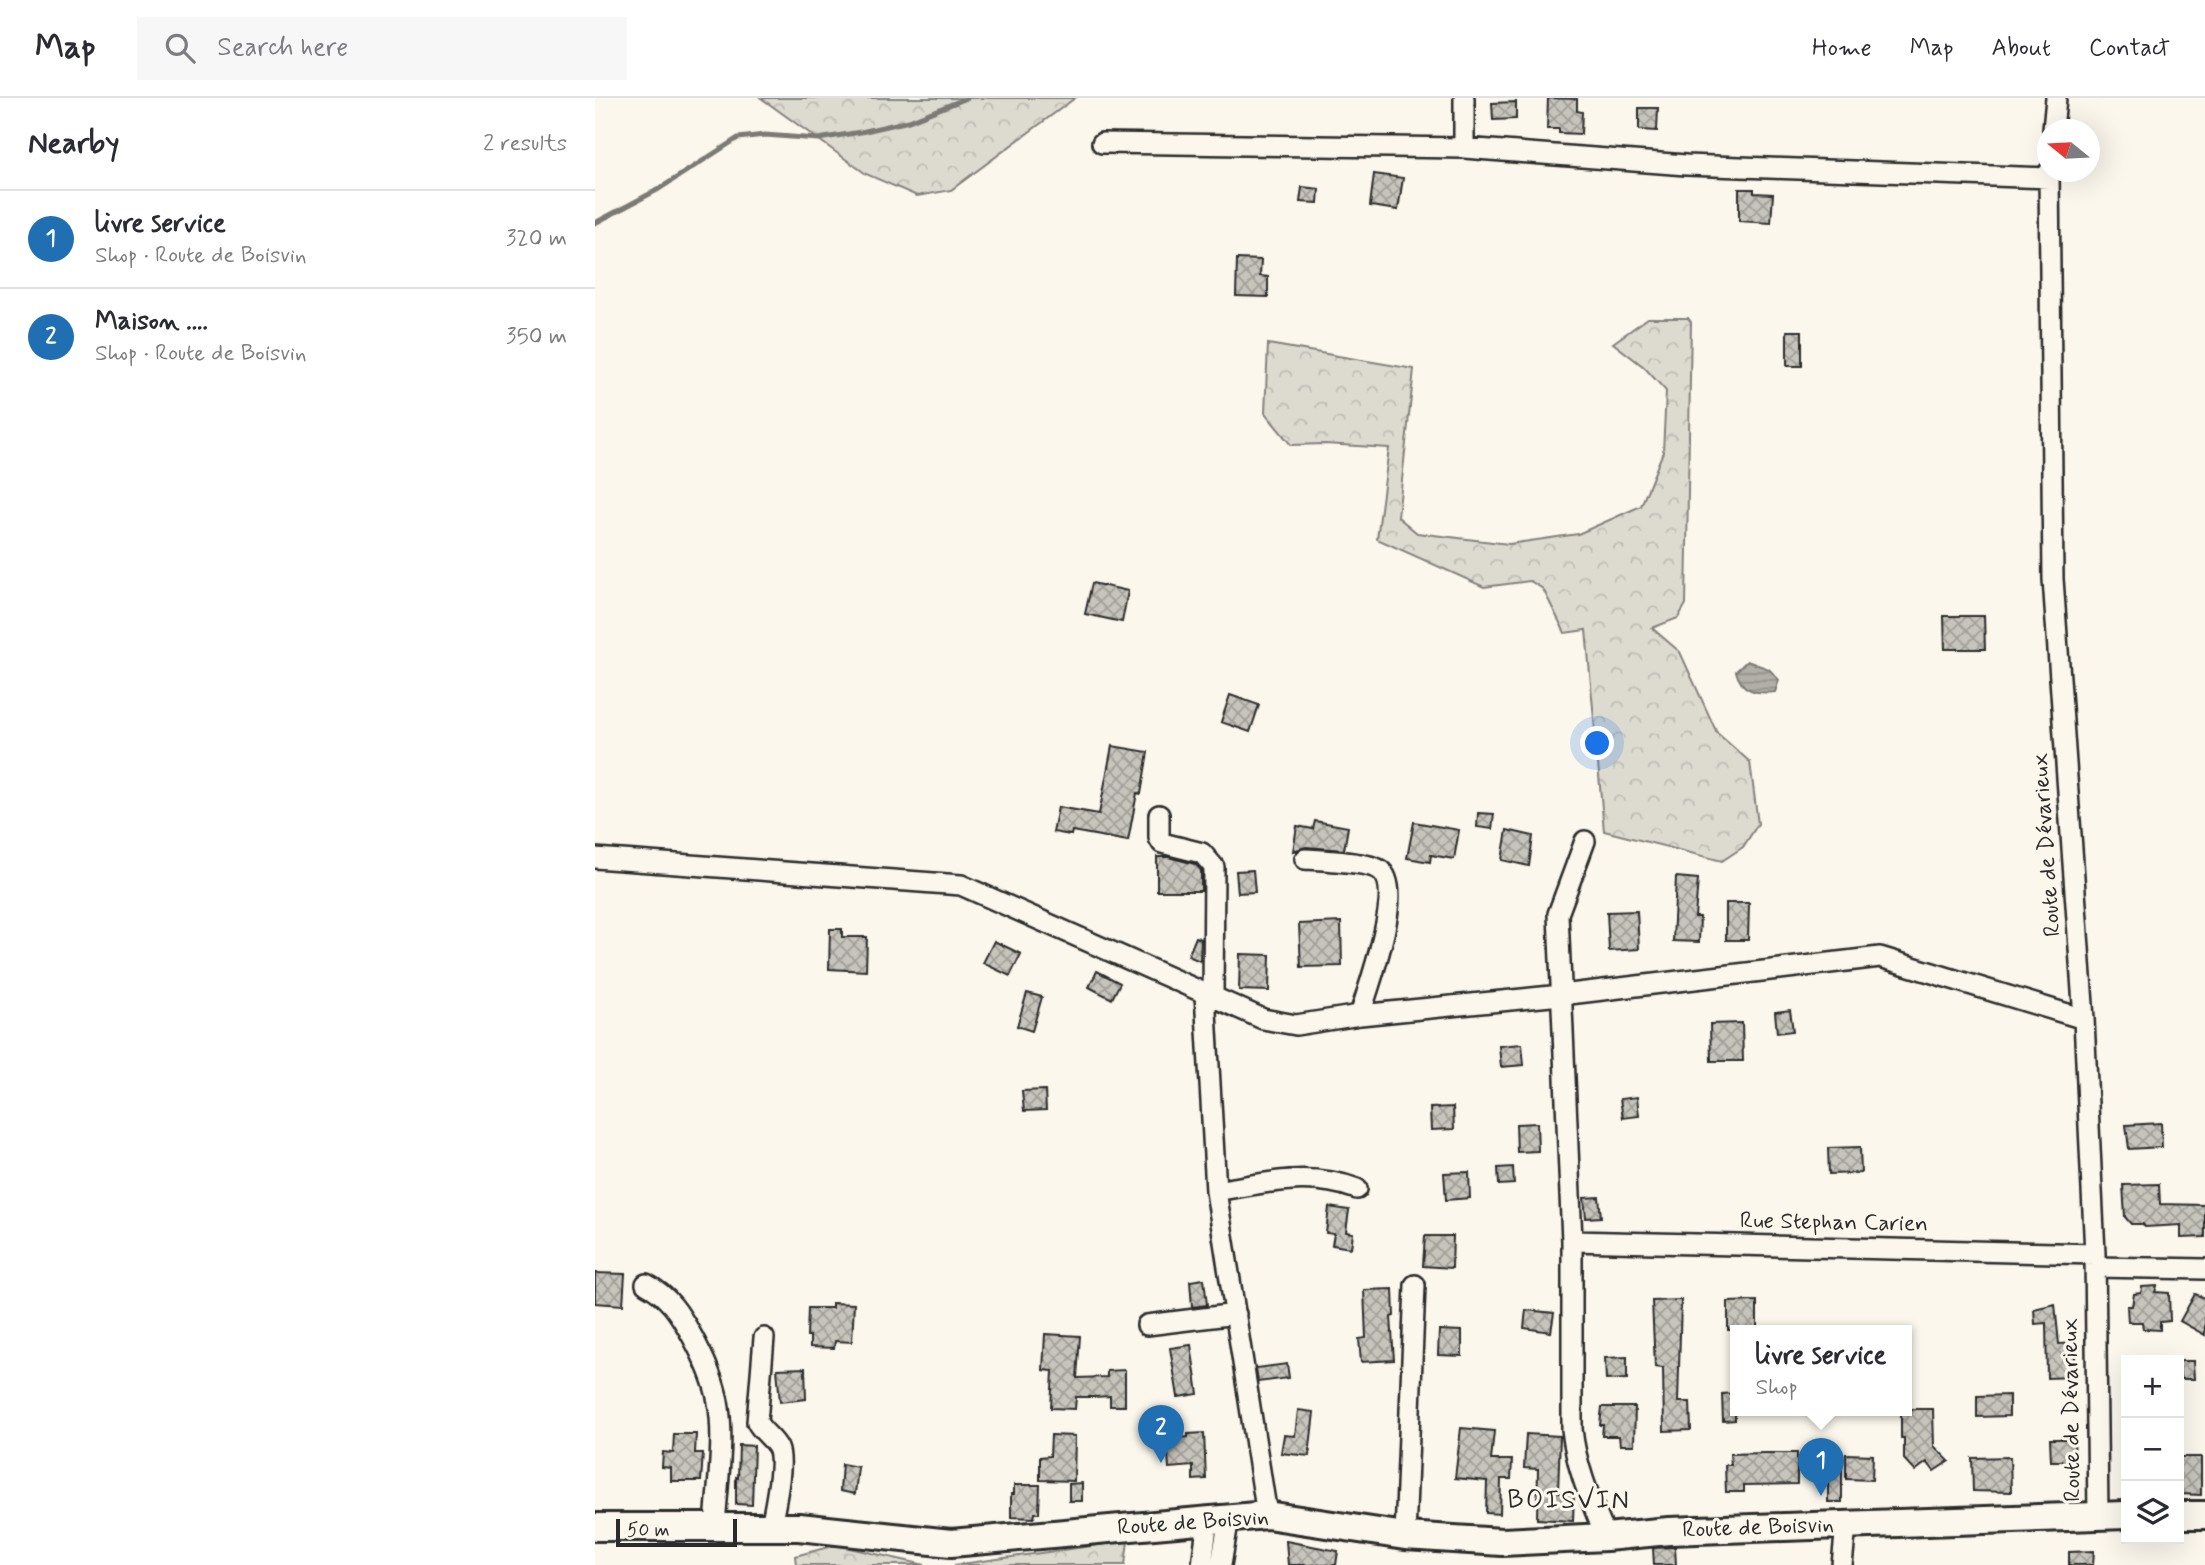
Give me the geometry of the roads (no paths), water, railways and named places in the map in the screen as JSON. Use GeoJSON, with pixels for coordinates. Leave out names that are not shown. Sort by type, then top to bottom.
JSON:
{"type":"FeatureCollection","features":[{"type":"Feature","properties":{"kind":"main road","name":"Route de Boisvin"},"geometry":{"type":"LineString","coordinates":[[595,1527],[799,1527],[951,1543],[1267,1515],[1405,1536],[1503,1542],[1669,1531],[2121,1515]]}},
{"type":"Feature","properties":{"kind":"main road"},"geometry":{"type":"LineString","coordinates":[[2184,1515],[2205,1515]]}},
{"type":"Feature","properties":{"kind":"street"},"geometry":{"type":"LineString","coordinates":[[1464,148],[1465,98]]}},
{"type":"Feature","properties":{"kind":"street"},"geometry":{"type":"LineString","coordinates":[[2054,119],[2056,98]]}},
{"type":"Feature","properties":{"kind":"street"},"geometry":{"type":"LineString","coordinates":[[1102,143],[1464,148],[1686,165],[2037,175]]}},
{"type":"Feature","properties":{"kind":"street","name":"Route de Dévarieux"},"geometry":{"type":"LineString","coordinates":[[2049,182],[2053,579],[2084,1019],[2095,1260],[2098,1516]]}},
{"type":"Feature","properties":{"kind":"street"},"geometry":{"type":"LineString","coordinates":[[1159,815],[1159,838],[1162,843],[1196,850],[1210,860],[1214,867],[1209,995],[1216,1191],[1267,1515]]}},
{"type":"Feature","properties":{"kind":"street"},"geometry":{"type":"LineString","coordinates":[[1585,841],[1558,914],[1572,1241],[1572,1405],[1575,1454],[1581,1478],[1606,1537]]}},
{"type":"Feature","properties":{"kind":"street"},"geometry":{"type":"LineString","coordinates":[[595,858],[961,885],[1263,1019],[1296,1025],[1360,1015],[1561,995],[1880,957],[2084,1019]]}},
{"type":"Feature","properties":{"kind":"street"},"geometry":{"type":"LineString","coordinates":[[1305,859],[1371,866],[1385,874],[1390,886],[1390,910],[1360,1015]]}},
{"type":"Feature","properties":{"kind":"street"},"geometry":{"type":"LineString","coordinates":[[1216,1191],[1293,1179],[1334,1180],[1356,1189]]}},
{"type":"Feature","properties":{"kind":"street","name":"Rue Stephan Carien"},"geometry":{"type":"LineString","coordinates":[[1572,1241],[2095,1260],[2205,1269]]}},
{"type":"Feature","properties":{"kind":"street"},"geometry":{"type":"LineString","coordinates":[[646,1284],[667,1298],[681,1316],[713,1382],[720,1423],[715,1527]]}},
{"type":"Feature","properties":{"kind":"street"},"geometry":{"type":"LineString","coordinates":[[1405,1536],[1415,1285]]}},
{"type":"Feature","properties":{"kind":"street"},"geometry":{"type":"LineString","coordinates":[[1147,1325],[1236,1314]]}},
{"type":"Feature","properties":{"kind":"street"},"geometry":{"type":"LineString","coordinates":[[764,1338],[757,1422],[777,1447],[780,1460],[771,1527]]}},
{"type":"Feature","properties":{"kind":"street"},"geometry":{"type":"LineString","coordinates":[[1202,1565],[1219,1518]]}},
{"type":"Feature","properties":{"kind":"street"},"geometry":{"type":"LineString","coordinates":[[1219,1518],[1220,1565]]}},
{"type":"Feature","properties":{"kind":"street"},"geometry":{"type":"LineString","coordinates":[[1843,1565],[1846,1525]]}},
{"type":"Feature","properties":{"kind":"waterway"},"geometry":{"type":"LineString","coordinates":[[595,223],[659,189],[738,138],[765,135],[818,139],[861,132],[909,121],[967,98]]}},
{"type":"Feature","properties":{"kind":"place","name":"Maison ...."},"geometry":{"type":"Point","coordinates":[1161,1463]}},
{"type":"Feature","properties":{"kind":"place","name":"livre service"},"geometry":{"type":"Point","coordinates":[1821,1496]}},
{"type":"Feature","properties":{"kind":"district","name":"BOISVIN"},"geometry":{"type":"Point","coordinates":[1569,1501]}}]}
